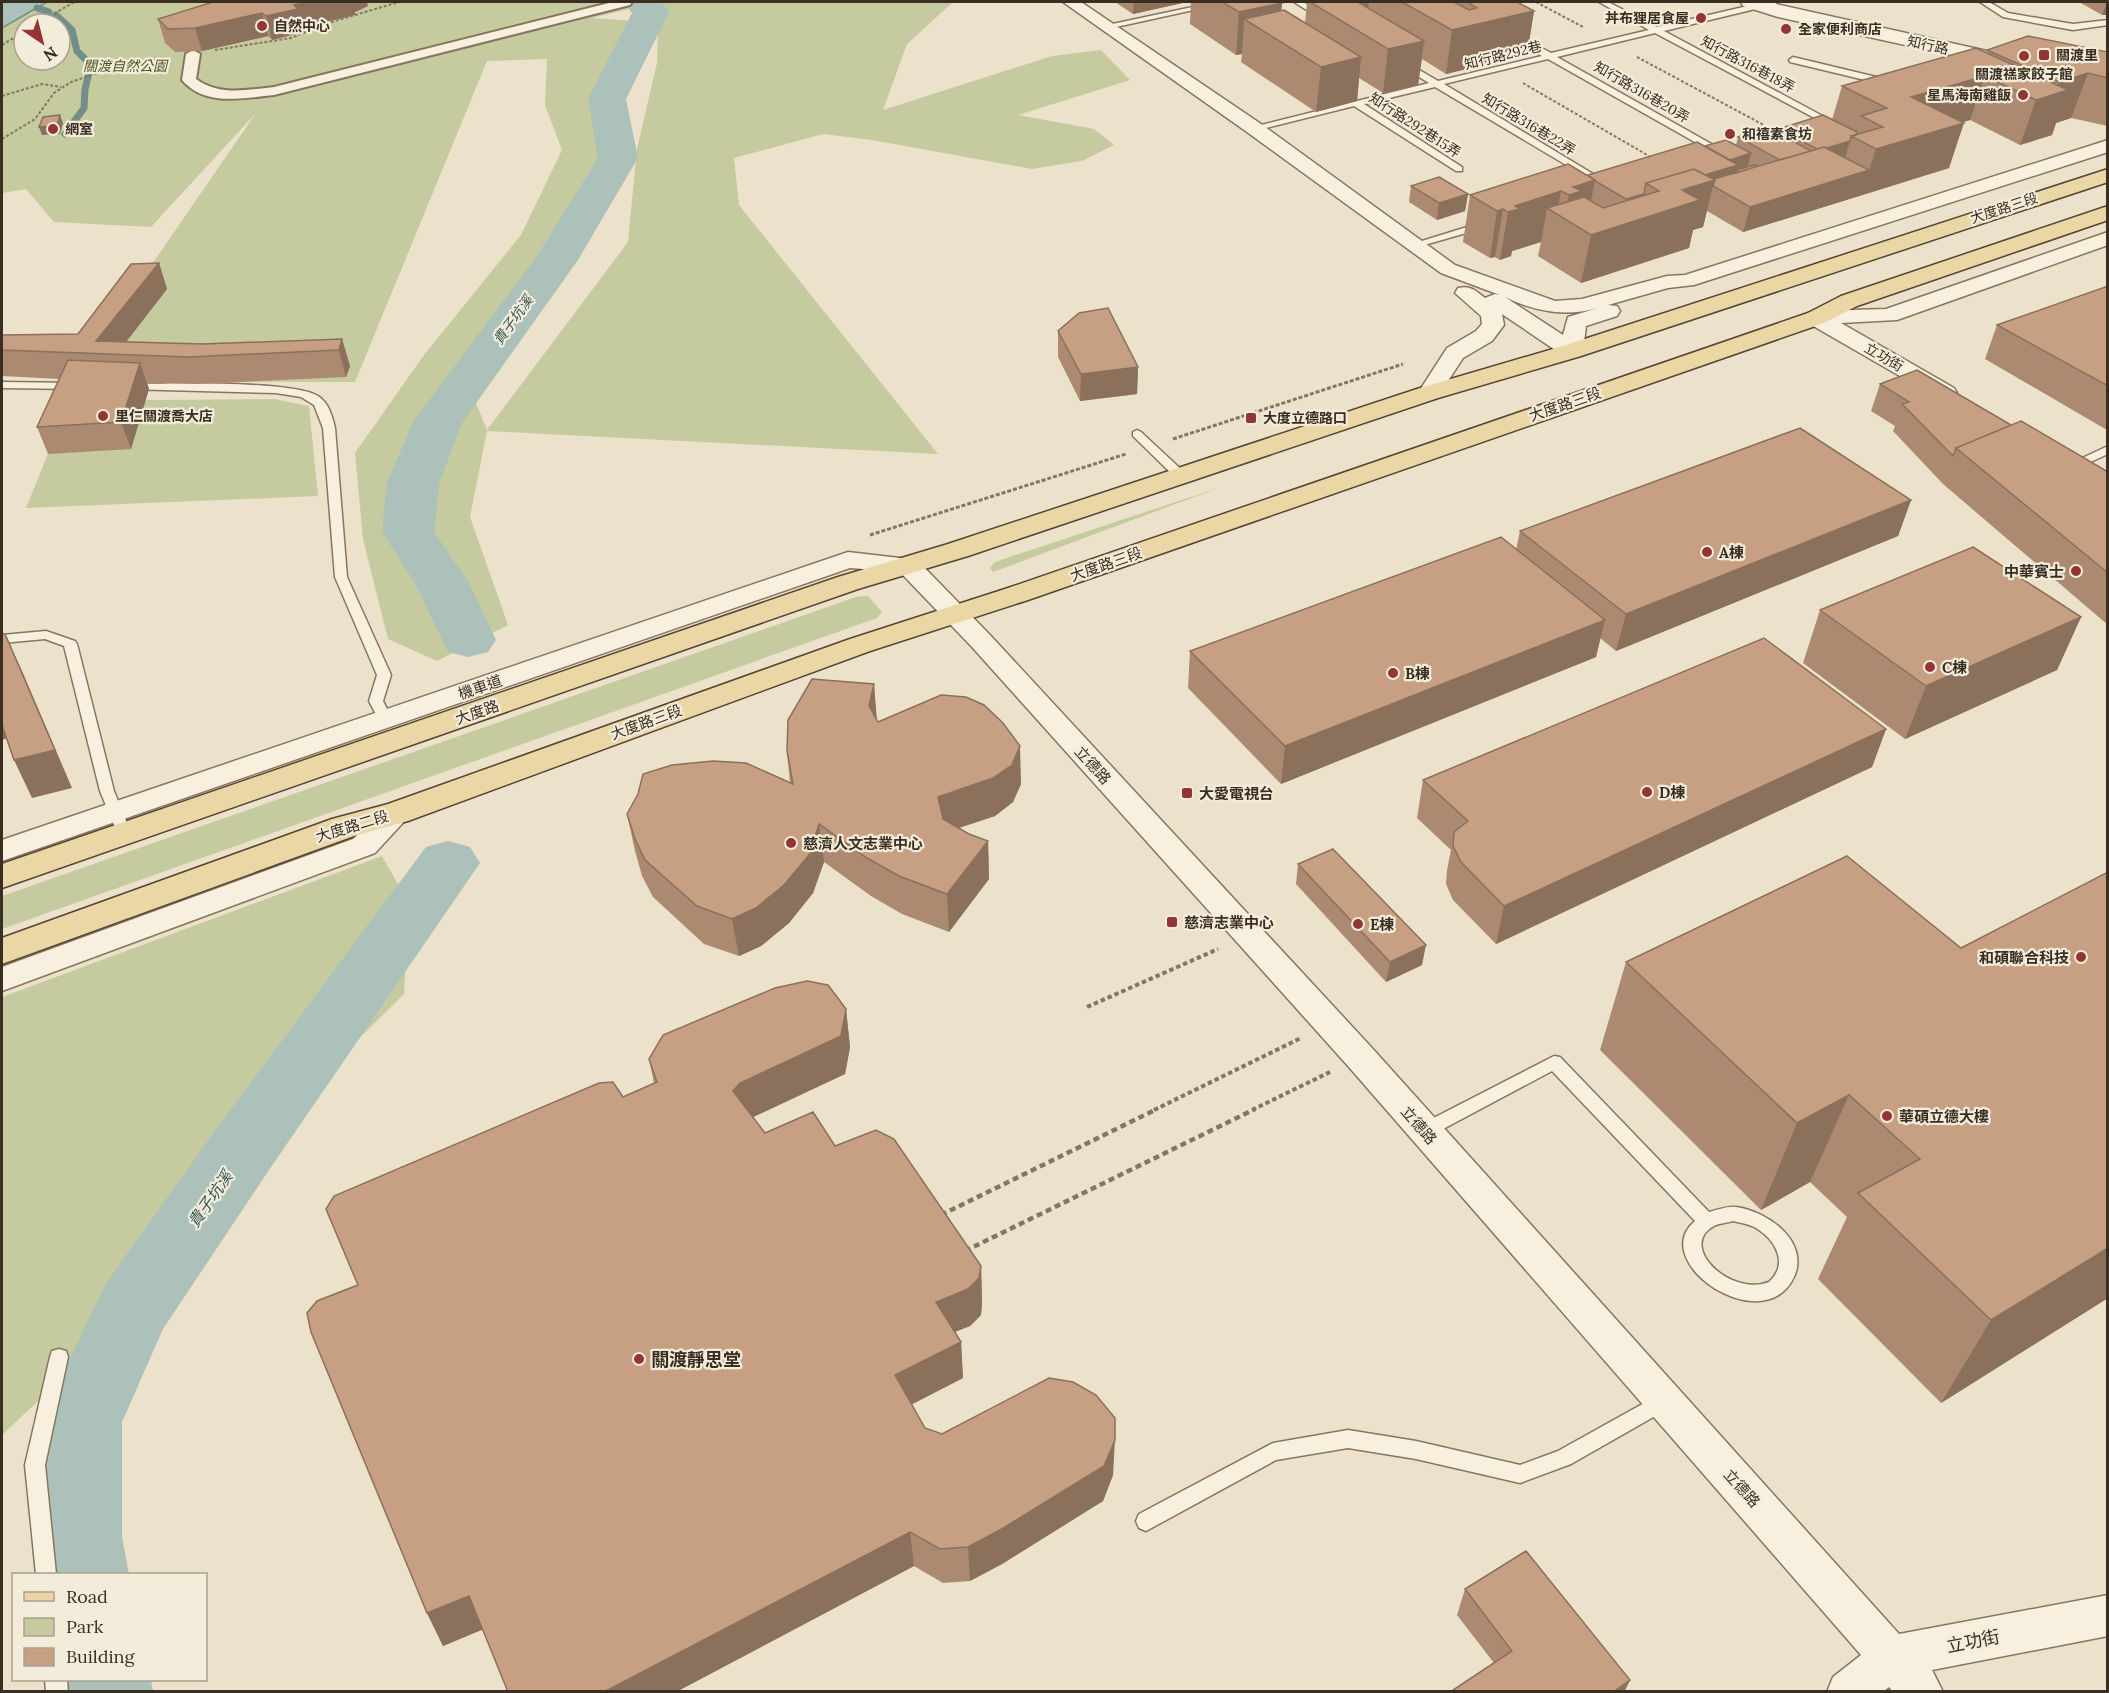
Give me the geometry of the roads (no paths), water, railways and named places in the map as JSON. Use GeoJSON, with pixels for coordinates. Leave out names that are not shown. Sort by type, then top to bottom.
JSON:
{"type":"FeatureCollection","features":[{"type":"Feature","properties":{"kind":"main road","name":"大度路三段"},"geometry":{"type":"LineString","coordinates":[[551,674],[908,565],[1429,393],[1572,351],[2108,175]]}},
{"type":"Feature","properties":{"kind":"main road","name":"大度路三段"},"geometry":{"type":"LineString","coordinates":[[397,813],[860,645],[954,615],[1816,318],[1849,301],[2108,213]]}},
{"type":"Feature","properties":{"kind":"main road","name":"大度路"},"geometry":{"type":"LineString","coordinates":[[399,723],[551,674]]}},
{"type":"Feature","properties":{"kind":"main road"},"geometry":{"type":"LineString","coordinates":[[2,876],[120,823],[399,723]]}},
{"type":"Feature","properties":{"kind":"main road","name":"大度路二段"},"geometry":{"type":"LineString","coordinates":[[2,951],[344,827],[397,813]]}},
{"type":"Feature","properties":{"kind":"street"},"geometry":{"type":"LineString","coordinates":[[193,54],[189,80],[205,92],[232,95],[263,92],[328,79],[626,2]]}},
{"type":"Feature","properties":{"kind":"street"},"geometry":{"type":"LineString","coordinates":[[1071,2],[1254,128],[1448,269],[1481,283],[1503,288],[1530,301],[1555,307],[1583,305],[1667,282],[1687,281]]}},
{"type":"Feature","properties":{"kind":"street","name":"知行路"},"geometry":{"type":"LineString","coordinates":[[1760,3],[2009,65]]}},
{"type":"Feature","properties":{"kind":"street","name":"大度路三段"},"geometry":{"type":"LineString","coordinates":[[1687,281],[2108,146]]}},
{"type":"Feature","properties":{"kind":"street","name":"大度路三段"},"geometry":{"type":"LineString","coordinates":[[1816,318],[1888,315],[2108,238]]}},
{"type":"Feature","properties":{"kind":"street"},"geometry":{"type":"LineString","coordinates":[[1429,393],[1455,353],[1484,336],[1493,325],[1491,314],[1460,287],[1448,269]]}},
{"type":"Feature","properties":{"kind":"street"},"geometry":{"type":"LineString","coordinates":[[1481,283],[1485,293],[1572,351],[1576,322],[1677,289],[1687,281]]}},
{"type":"Feature","properties":{"kind":"street","name":"立功街"},"geometry":{"type":"LineString","coordinates":[[1816,318],[1960,401]]}},
{"type":"Feature","properties":{"kind":"street"},"geometry":{"type":"LineString","coordinates":[[2051,454],[2098,482]]}},
{"type":"Feature","properties":{"kind":"street","name":"立德路"},"geometry":{"type":"LineString","coordinates":[[908,565],[981,641],[1360,1058],[1922,1692]]}},
{"type":"Feature","properties":{"kind":"street","name":"大度路二段"},"geometry":{"type":"LineString","coordinates":[[2,979],[364,846],[397,813]]}},
{"type":"Feature","properties":{"kind":"street"},"geometry":{"type":"LineString","coordinates":[[2,851],[120,823]]}},
{"type":"Feature","properties":{"kind":"street","name":"立功街"},"geometry":{"type":"LineString","coordinates":[[1848,1692],[1892,1657],[2108,1615]]}},
{"type":"Feature","properties":{"kind":"lane"},"geometry":{"type":"LineString","coordinates":[[1107,26],[1226,2]]}},
{"type":"Feature","properties":{"kind":"lane"},"geometry":{"type":"LineString","coordinates":[[1298,2],[1328,19]]}},
{"type":"Feature","properties":{"kind":"lane","name":"知行路316巷18弄"},"geometry":{"type":"LineString","coordinates":[[1603,2],[1825,120]]}},
{"type":"Feature","properties":{"kind":"lane"},"geometry":{"type":"LineString","coordinates":[[1984,2],[2006,15],[2073,27],[2108,22]]}},
{"type":"Feature","properties":{"kind":"lane","name":"知行路292巷"},"geometry":{"type":"LineString","coordinates":[[1254,128],[1658,31],[1760,3]]}},
{"type":"Feature","properties":{"kind":"lane","name":"知行路316巷20弄"},"geometry":{"type":"LineString","coordinates":[[1504,30],[1724,150],[1669,167]]}},
{"type":"Feature","properties":{"kind":"lane"},"geometry":{"type":"LineString","coordinates":[[1793,60],[1886,81],[1904,89]]}},
{"type":"Feature","properties":{"kind":"lane","name":"知行路316巷22弄"},"geometry":{"type":"LineString","coordinates":[[1398,61],[1612,185],[1596,190]]}},
{"type":"Feature","properties":{"kind":"lane","name":"知行路292巷15弄"},"geometry":{"type":"LineString","coordinates":[[1357,104],[1459,169]]}},
{"type":"Feature","properties":{"kind":"lane"},"geometry":{"type":"LineString","coordinates":[[1779,134],[1836,117]]}},
{"type":"Feature","properties":{"kind":"lane"},"geometry":{"type":"LineString","coordinates":[[1414,245],[1497,220]]}},
{"type":"Feature","properties":{"kind":"lane"},"geometry":{"type":"LineString","coordinates":[[2,386],[94,386]]}},
{"type":"Feature","properties":{"kind":"lane"},"geometry":{"type":"LineString","coordinates":[[117,387],[276,390],[300,393],[319,400],[326,410],[329,429],[341,577],[384,675],[376,701],[399,723]]}},
{"type":"Feature","properties":{"kind":"lane"},"geometry":{"type":"LineString","coordinates":[[1137,434],[1180,475]]}},
{"type":"Feature","properties":{"kind":"lane"},"geometry":{"type":"LineString","coordinates":[[2071,466],[2108,449]]}},
{"type":"Feature","properties":{"kind":"lane"},"geometry":{"type":"LineString","coordinates":[[2,639],[46,635],[70,644],[107,791],[120,823]]}},
{"type":"Feature","properties":{"kind":"lane"},"geometry":{"type":"LineString","coordinates":[[1424,1131],[1554,1062],[1705,1220]]}},
{"type":"Feature","properties":{"kind":"lane"},"geometry":{"type":"LineString","coordinates":[[1732,1214],[1764,1224],[1776,1234],[1790,1259],[1789,1272],[1782,1282],[1771,1290],[1757,1294],[1741,1293],[1710,1278],[1693,1254],[1692,1241],[1696,1229],[1705,1220],[1718,1215],[1732,1214]]}},
{"type":"Feature","properties":{"kind":"lane"},"geometry":{"type":"LineString","coordinates":[[46,1573],[35,1465],[59,1357]]}},
{"type":"Feature","properties":{"kind":"lane"},"geometry":{"type":"LineString","coordinates":[[1146,1521],[1273,1452],[1348,1439],[1416,1450],[1520,1474],[1564,1458],[1664,1401]]}},
{"type":"Feature","properties":{"kind":"water"},"geometry":{"type":"Polygon","coordinates":[[[2,2],[47,2],[30,12],[12,12],[12,22],[2,28],[2,2]]]}},
{"type":"Feature","properties":{"kind":"waterway","name":"貴子坑溪"},"geometry":{"type":"LineString","coordinates":[[468,640],[442,583],[408,532],[413,483],[438,422],[556,260],[618,158],[607,99],[651,12],[641,2]]}},
{"type":"Feature","properties":{"kind":"waterway"},"geometry":{"type":"LineString","coordinates":[[37,8],[49,12]]}},
{"type":"Feature","properties":{"kind":"waterway"},"geometry":{"type":"LineString","coordinates":[[65,134],[84,108],[85,89],[90,69],[88,62],[77,51],[72,30]]}},
{"type":"Feature","properties":{"kind":"waterway","name":"貴子坑溪"},"geometry":{"type":"LineString","coordinates":[[86,1573],[79,1537],[81,1422],[133,1309],[243,1149],[448,863]]}},
{"type":"Feature","properties":{"kind":"waterway","name":"貴子坑溪"},"geometry":{"type":"LineString","coordinates":[[106,1681],[108,1692]]}},
{"type":"Feature","properties":{"kind":"place","name":"丼布狸居食屋"},"geometry":{"type":"Point","coordinates":[1701,18]}},
{"type":"Feature","properties":{"kind":"place","name":"自然中心"},"geometry":{"type":"Point","coordinates":[262,26]}},
{"type":"Feature","properties":{"kind":"place","name":"全家便利商店"},"geometry":{"type":"Point","coordinates":[1786,29]}},
{"type":"Feature","properties":{"kind":"place","name":"關渡里"},"geometry":{"type":"Point","coordinates":[2044,55]}},
{"type":"Feature","properties":{"kind":"place","name":"關渡禚家餃子館"},"geometry":{"type":"Point","coordinates":[2024,56]}},
{"type":"Feature","properties":{"kind":"place","name":"星馬海南雞飯"},"geometry":{"type":"Point","coordinates":[2023,95]}},
{"type":"Feature","properties":{"kind":"place","name":"網室"},"geometry":{"type":"Point","coordinates":[53,129]}},
{"type":"Feature","properties":{"kind":"place","name":"和禧素食坊"},"geometry":{"type":"Point","coordinates":[1730,134]}},
{"type":"Feature","properties":{"kind":"place","name":"里仁關渡喬大店"},"geometry":{"type":"Point","coordinates":[103,416]}},
{"type":"Feature","properties":{"kind":"place","name":"大度立德路口"},"geometry":{"type":"Point","coordinates":[1251,418]}},
{"type":"Feature","properties":{"kind":"place","name":"A棟"},"geometry":{"type":"Point","coordinates":[1707,552]}},
{"type":"Feature","properties":{"kind":"place","name":"中華賓士"},"geometry":{"type":"Point","coordinates":[2076,571]}},
{"type":"Feature","properties":{"kind":"place","name":"C棟"},"geometry":{"type":"Point","coordinates":[1930,667]}},
{"type":"Feature","properties":{"kind":"place","name":"B棟"},"geometry":{"type":"Point","coordinates":[1393,673]}},
{"type":"Feature","properties":{"kind":"place","name":"D棟"},"geometry":{"type":"Point","coordinates":[1647,792]}},
{"type":"Feature","properties":{"kind":"place","name":"大愛電視台"},"geometry":{"type":"Point","coordinates":[1187,793]}},
{"type":"Feature","properties":{"kind":"place","name":"慈濟人文志業中心"},"geometry":{"type":"Point","coordinates":[791,843]}},
{"type":"Feature","properties":{"kind":"place","name":"慈濟志業中心"},"geometry":{"type":"Point","coordinates":[1172,922]}},
{"type":"Feature","properties":{"kind":"place","name":"E棟"},"geometry":{"type":"Point","coordinates":[1358,924]}},
{"type":"Feature","properties":{"kind":"place","name":"和碩聯合科技"},"geometry":{"type":"Point","coordinates":[2081,957]}},
{"type":"Feature","properties":{"kind":"place","name":"華碩立德大樓"},"geometry":{"type":"Point","coordinates":[1887,1116]}},
{"type":"Feature","properties":{"kind":"place","name":"關渡靜思堂"},"geometry":{"type":"Point","coordinates":[639,1359]}},
{"type":"Feature","properties":{"kind":"park label","name":"關渡自然公園"},"geometry":{"type":"Point","coordinates":[125,66]}}]}
